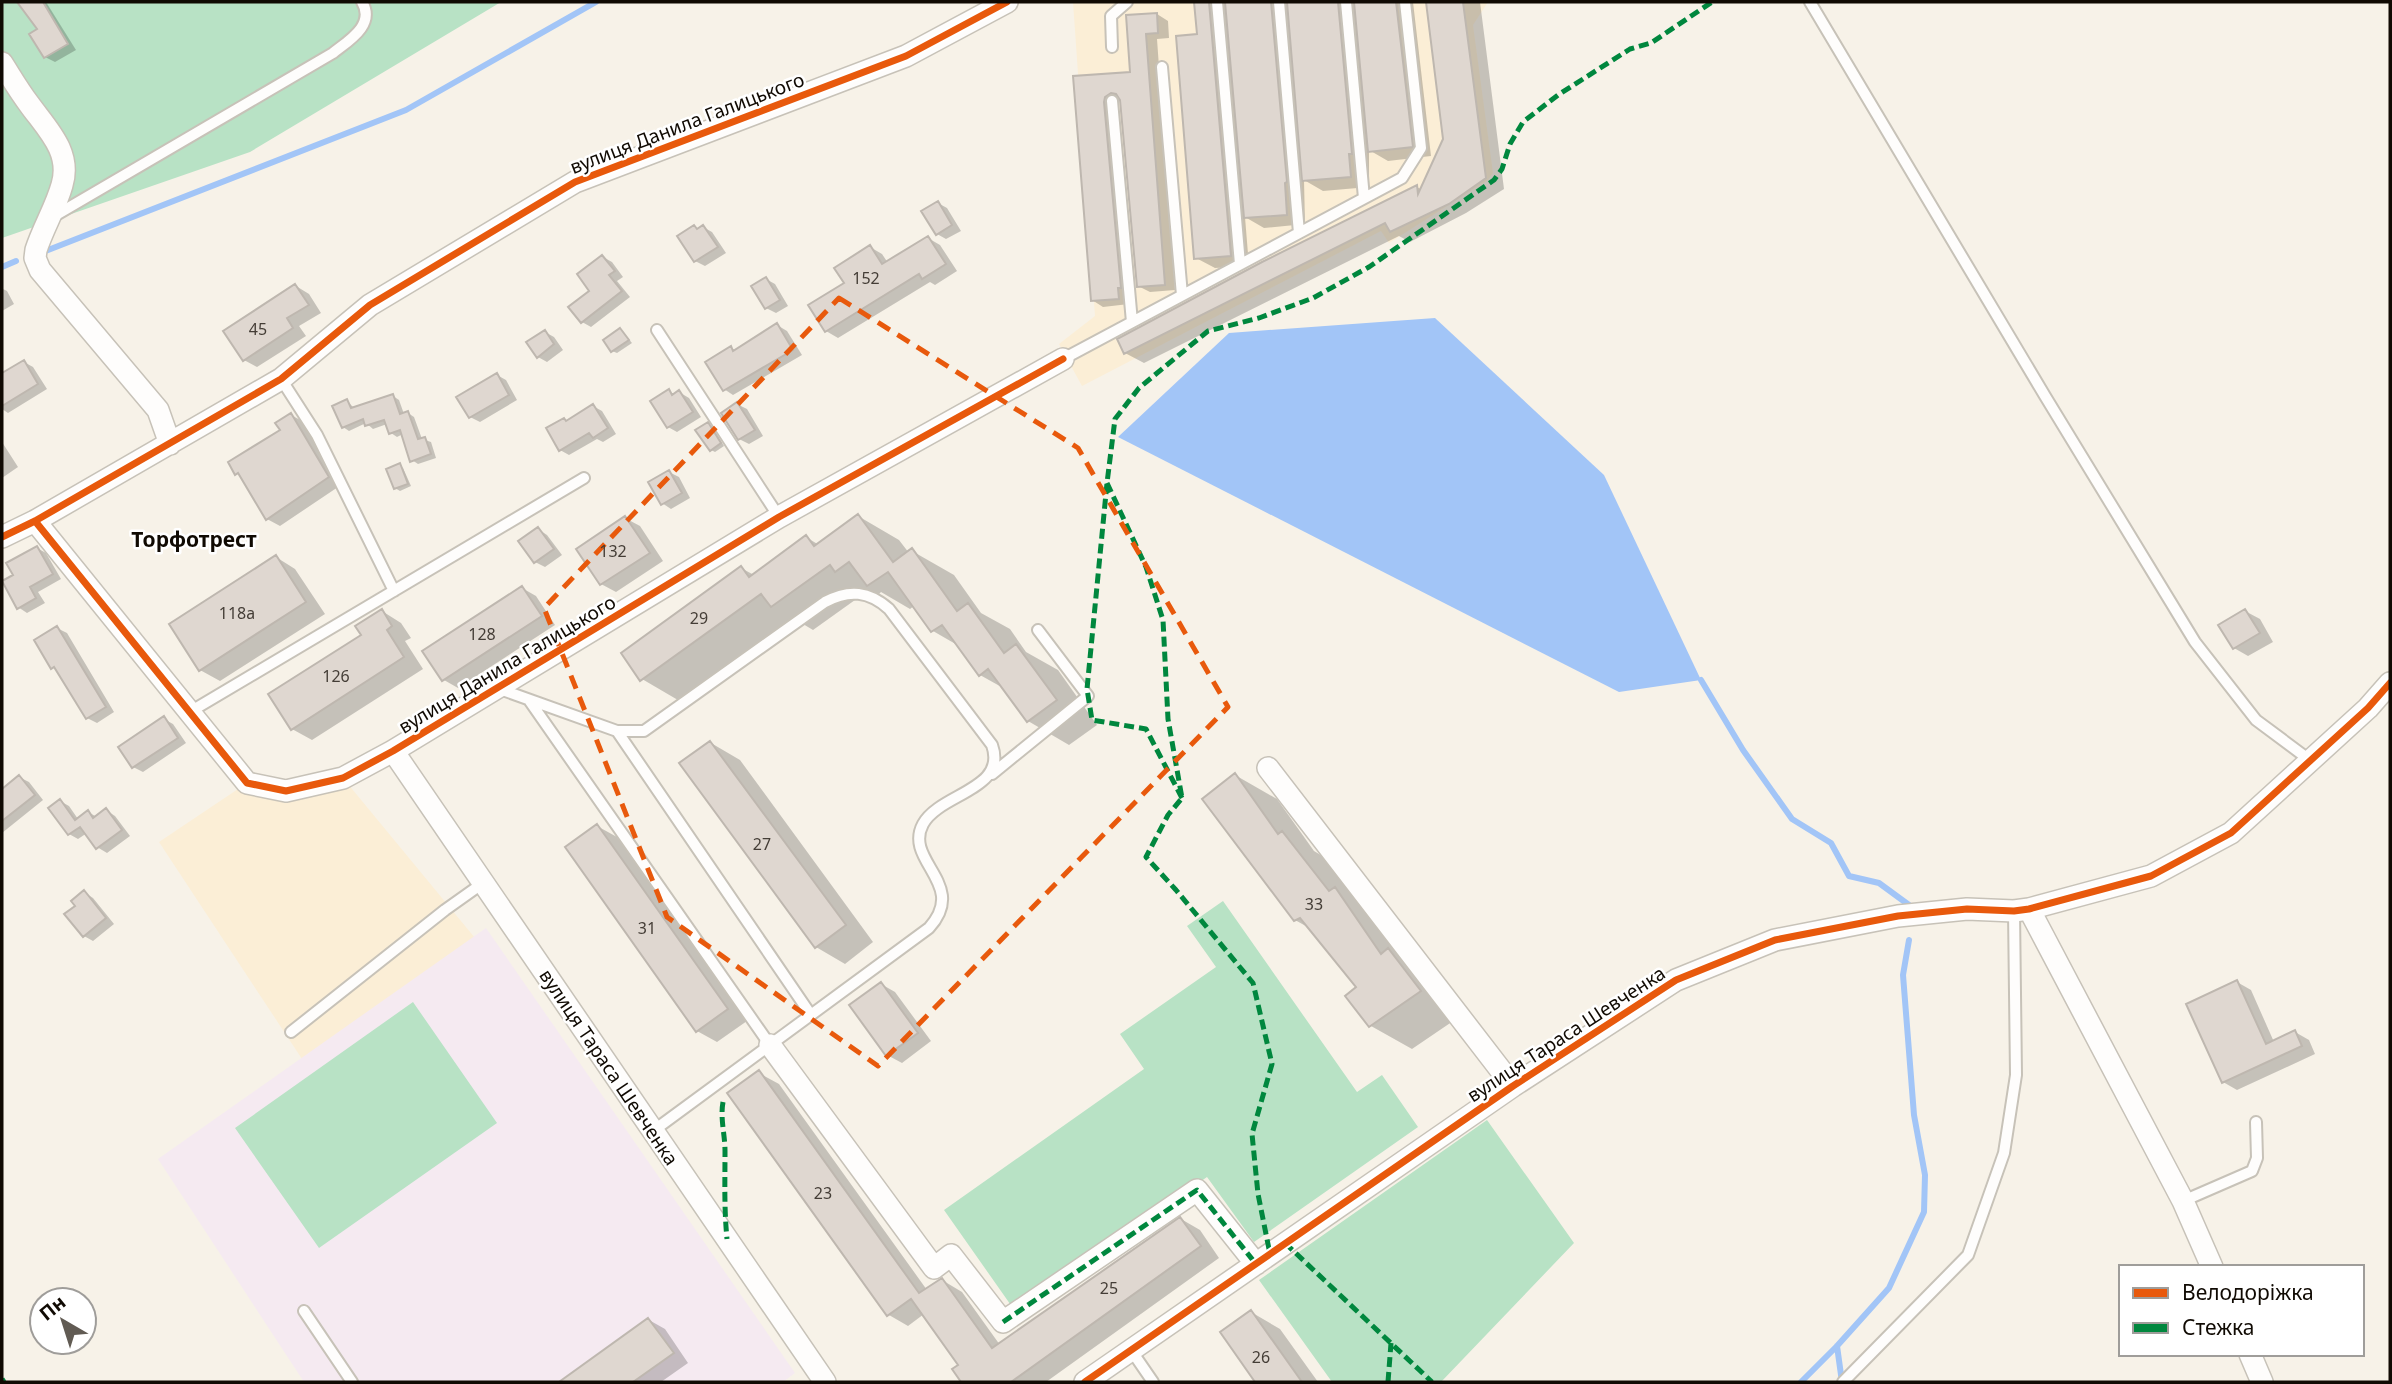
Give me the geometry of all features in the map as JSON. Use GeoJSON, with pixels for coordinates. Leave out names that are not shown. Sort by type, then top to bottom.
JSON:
{"type":"FeatureCollection","features":[{"type":"Feature","properties":{"kind":"street","name":"вулиця Данила Галицького"},"geometry":{"type":"LineString","coordinates":[[2,537],[35,521],[281,379],[370,305],[575,182],[906,56],[1007,2]]}},
{"type":"Feature","properties":{"kind":"street"},"geometry":{"type":"LineString","coordinates":[[2,64],[53,135],[64,160],[62,186],[36,250],[35,258],[40,270],[158,410],[170,444]]}},
{"type":"Feature","properties":{"kind":"street","name":"вулиця Данила Галицького"},"geometry":{"type":"LineString","coordinates":[[35,521],[247,783],[286,791],[343,778],[393,751],[779,517],[1063,359]]}},
{"type":"Feature","properties":{"kind":"street","name":"вулиця Тараса Шевченка"},"geometry":{"type":"LineString","coordinates":[[1084,1382],[1513,1086],[1676,980],[1775,940],[1898,916],[1967,909],[2022,910],[2151,876],[2231,833],[2368,708],[2390,683]]}},
{"type":"Feature","properties":{"kind":"street","name":"вулиця Тараса Шевченка"},"geometry":{"type":"LineString","coordinates":[[393,751],[825,1382]]}},
{"type":"Feature","properties":{"kind":"street"},"geometry":{"type":"LineString","coordinates":[[1268,768],[1513,1086]]}},
{"type":"Feature","properties":{"kind":"street"},"geometry":{"type":"LineString","coordinates":[[2022,910],[2183,1201],[2211,1265]]}},
{"type":"Feature","properties":{"kind":"street"},"geometry":{"type":"LineString","coordinates":[[770,1045],[934,1269],[951,1255],[1003,1322],[1197,1190],[1256,1264]]}},
{"type":"Feature","properties":{"kind":"street"},"geometry":{"type":"LineString","coordinates":[[2251,1356],[2262,1382]]}},
{"type":"Feature","properties":{"kind":"lane"},"geometry":{"type":"LineString","coordinates":[[48,220],[332,53],[358,33],[366,19],[362,2]]}},
{"type":"Feature","properties":{"kind":"lane"},"geometry":{"type":"LineString","coordinates":[[1112,47],[1111,16],[1127,2]]}},
{"type":"Feature","properties":{"kind":"lane"},"geometry":{"type":"LineString","coordinates":[[1217,2],[1240,264]]}},
{"type":"Feature","properties":{"kind":"lane"},"geometry":{"type":"LineString","coordinates":[[1279,2],[1299,233]]}},
{"type":"Feature","properties":{"kind":"lane"},"geometry":{"type":"LineString","coordinates":[[1346,2],[1364,198]]}},
{"type":"Feature","properties":{"kind":"lane"},"geometry":{"type":"LineString","coordinates":[[1063,359],[1402,178],[1421,148],[1405,2]]}},
{"type":"Feature","properties":{"kind":"lane"},"geometry":{"type":"LineString","coordinates":[[1811,2],[2195,642],[2256,720],[2311,761]]}},
{"type":"Feature","properties":{"kind":"lane"},"geometry":{"type":"LineString","coordinates":[[1162,67],[1182,295]]}},
{"type":"Feature","properties":{"kind":"lane"},"geometry":{"type":"LineString","coordinates":[[1112,101],[1132,322]]}},
{"type":"Feature","properties":{"kind":"lane"},"geometry":{"type":"LineString","coordinates":[[657,330],[779,517]]}},
{"type":"Feature","properties":{"kind":"lane"},"geometry":{"type":"LineString","coordinates":[[281,379],[317,435],[394,591]]}},
{"type":"Feature","properties":{"kind":"lane"},"geometry":{"type":"LineString","coordinates":[[188,712],[584,478]]}},
{"type":"Feature","properties":{"kind":"lane"},"geometry":{"type":"LineString","coordinates":[[497,688],[617,732],[644,731],[825,602],[838,595],[858,593],[878,600],[889,609],[992,745],[995,762],[987,778]]}},
{"type":"Feature","properties":{"kind":"lane"},"geometry":{"type":"LineString","coordinates":[[653,1131],[929,928],[937,919],[942,908],[941,885],[922,850],[920,831],[930,815],[987,778],[1088,696],[1038,630]]}},
{"type":"Feature","properties":{"kind":"lane"},"geometry":{"type":"LineString","coordinates":[[529,699],[770,1045]]}},
{"type":"Feature","properties":{"kind":"lane"},"geometry":{"type":"LineString","coordinates":[[617,732],[811,1016]]}},
{"type":"Feature","properties":{"kind":"lane"},"geometry":{"type":"LineString","coordinates":[[291,1032],[483,883]]}},
{"type":"Feature","properties":{"kind":"lane"},"geometry":{"type":"LineString","coordinates":[[1843,1382],[1968,1255],[2004,1153],[2016,1074],[2022,910]]}},
{"type":"Feature","properties":{"kind":"lane"},"geometry":{"type":"LineString","coordinates":[[2183,1201],[2252,1171],[2257,1158],[2256,1122]]}},
{"type":"Feature","properties":{"kind":"lane"},"geometry":{"type":"LineString","coordinates":[[304,1311],[352,1382]]}},
{"type":"Feature","properties":{"kind":"lane"},"geometry":{"type":"LineString","coordinates":[[1131,1350],[1153,1382]]}},
{"type":"Feature","properties":{"kind":"highlighted area"},"geometry":{"type":"Polygon","coordinates":[[[839,298],[1078,448],[1228,707],[878,1066],[667,917],[544,608],[839,298]]]}},
{"type":"Feature","properties":{"kind":"shaded area"},"geometry":{"type":"Polygon","coordinates":[[[1073,2],[1488,2],[1473,25],[1493,173],[1488,180],[1389,243],[1381,231],[1082,386],[1059,344],[1095,316],[1073,2]]]}},
{"type":"Feature","properties":{"kind":"shaded area"},"geometry":{"type":"Polygon","coordinates":[[[343,778],[475,938],[302,1059],[159,842],[247,783],[343,778]]]}},
{"type":"Feature","properties":{"kind":"shaded area"},"geometry":{"type":"Polygon","coordinates":[[[486,928],[795,1373],[783,1382],[304,1382],[158,1159],[486,928]]]}},
{"type":"Feature","properties":{"kind":"green space"},"geometry":{"type":"Polygon","coordinates":[[[2,2],[501,2],[250,152],[2,238],[2,2]]]}},
{"type":"Feature","properties":{"kind":"green space"},"geometry":{"type":"Polygon","coordinates":[[[1223,901],[1357,1092],[1382,1075],[1418,1127],[1254,1242],[1207,1177],[1015,1311],[944,1210],[1144,1069],[1120,1034],[1216,967],[1187,926],[1223,901]]]}},
{"type":"Feature","properties":{"kind":"green space"},"geometry":{"type":"Polygon","coordinates":[[[413,1002],[497,1123],[319,1248],[235,1128],[413,1002]]]}},
{"type":"Feature","properties":{"kind":"green space"},"geometry":{"type":"Polygon","coordinates":[[[1487,1120],[1574,1243],[1441,1382],[1332,1382],[1259,1280],[1487,1120]]]}},
{"type":"Feature","properties":{"kind":"water"},"geometry":{"type":"Polygon","coordinates":[[[1435,318],[1604,475],[1701,680],[1619,692],[1118,437],[1229,333],[1435,318]]]}},
{"type":"Feature","properties":{"kind":"building"},"geometry":{"type":"Polygon","coordinates":[[[17,2],[43,2],[68,44],[44,58],[29,34],[37,29],[17,2]]]}},
{"type":"Feature","properties":{"kind":"building"},"geometry":{"type":"Polygon","coordinates":[[[1194,2],[1209,2],[1231,256],[1194,259],[1176,36],[1197,34],[1194,2]]]}},
{"type":"Feature","properties":{"kind":"building"},"geometry":{"type":"Polygon","coordinates":[[[1225,2],[1271,2],[1287,182],[1287,215],[1244,218],[1225,2]]]}},
{"type":"Feature","properties":{"kind":"building"},"geometry":{"type":"Polygon","coordinates":[[[1287,2],[1338,2],[1352,154],[1349,154],[1351,177],[1302,181],[1287,2]]]}},
{"type":"Feature","properties":{"kind":"building"},"geometry":{"type":"Polygon","coordinates":[[[1354,2],[1396,2],[1413,147],[1368,152],[1354,2]]]}},
{"type":"Feature","properties":{"kind":"building"},"geometry":{"type":"Polygon","coordinates":[[[1426,2],[1463,2],[1486,178],[1449,204],[1390,232],[1385,223],[1124,354],[1117,339],[1262,262],[1417,185],[1418,194],[1443,139],[1426,2]]]}},
{"type":"Feature","properties":{"kind":"building"},"geometry":{"type":"Polygon","coordinates":[[[1157,13],[1158,33],[1146,34],[1165,285],[1137,287],[1120,100],[1116,94],[1111,93],[1105,97],[1104,102],[1121,288],[1118,288],[1119,299],[1091,301],[1073,76],[1130,72],[1126,15],[1157,13]]]}},
{"type":"Feature","properties":{"kind":"building"},"geometry":{"type":"Polygon","coordinates":[[[938,201],[952,225],[936,235],[921,211],[938,201]]]}},
{"type":"Feature","properties":{"kind":"building"},"geometry":{"type":"Polygon","coordinates":[[[694,225],[697,229],[703,225],[718,247],[694,262],[677,236],[694,225]]]}},
{"type":"Feature","properties":{"kind":"building"},"geometry":{"type":"Polygon","coordinates":[[[928,236],[946,264],[922,279],[919,274],[825,332],[808,305],[844,283],[834,268],[870,245],[882,264],[928,236]]]}},
{"type":"Feature","properties":{"kind":"building"},"geometry":{"type":"Polygon","coordinates":[[[602,255],[615,271],[609,275],[622,291],[581,323],[568,307],[589,291],[577,274],[602,255]]]}},
{"type":"Feature","properties":{"kind":"building"},"geometry":{"type":"Polygon","coordinates":[[[766,277],[780,300],[765,309],[751,286],[766,277]]]}},
{"type":"Feature","properties":{"kind":"building"},"geometry":{"type":"Polygon","coordinates":[[[295,284],[309,305],[287,318],[293,328],[243,361],[223,331],[295,284]]]}},
{"type":"Feature","properties":{"kind":"building"},"geometry":{"type":"Polygon","coordinates":[[[777,323],[793,350],[723,391],[705,362],[731,346],[733,351],[777,323]]]}},
{"type":"Feature","properties":{"kind":"building"},"geometry":{"type":"Polygon","coordinates":[[[620,328],[629,340],[611,352],[603,340],[620,328]]]}},
{"type":"Feature","properties":{"kind":"building"},"geometry":{"type":"Polygon","coordinates":[[[545,330],[554,344],[537,358],[526,342],[545,330]]]}},
{"type":"Feature","properties":{"kind":"building"},"geometry":{"type":"Polygon","coordinates":[[[24,360],[38,384],[2,406],[2,373],[24,360]]]}},
{"type":"Feature","properties":{"kind":"building"},"geometry":{"type":"Polygon","coordinates":[[[497,373],[509,395],[469,418],[456,397],[497,373]]]}},
{"type":"Feature","properties":{"kind":"building"},"geometry":{"type":"Polygon","coordinates":[[[669,389],[672,395],[679,390],[693,412],[667,428],[650,401],[669,389]]]}},
{"type":"Feature","properties":{"kind":"building"},"geometry":{"type":"Polygon","coordinates":[[[393,394],[400,414],[408,411],[418,439],[425,437],[431,454],[410,462],[400,430],[389,434],[384,420],[365,426],[363,419],[342,428],[332,406],[347,399],[351,408],[393,394]]]}},
{"type":"Feature","properties":{"kind":"building"},"geometry":{"type":"Polygon","coordinates":[[[737,402],[755,430],[738,440],[721,413],[737,402]]]}},
{"type":"Feature","properties":{"kind":"building"},"geometry":{"type":"Polygon","coordinates":[[[593,404],[608,428],[593,438],[589,433],[559,451],[546,428],[564,418],[566,421],[593,404]]]}},
{"type":"Feature","properties":{"kind":"building"},"geometry":{"type":"Polygon","coordinates":[[[291,413],[329,477],[266,520],[238,473],[235,475],[228,462],[280,430],[275,423],[291,413]]]}},
{"type":"Feature","properties":{"kind":"building"},"geometry":{"type":"Polygon","coordinates":[[[708,422],[721,443],[710,451],[695,430],[708,422]]]}},
{"type":"Feature","properties":{"kind":"building"},"geometry":{"type":"Polygon","coordinates":[[[400,463],[408,484],[394,489],[386,469],[400,463]]]}},
{"type":"Feature","properties":{"kind":"building"},"geometry":{"type":"Polygon","coordinates":[[[669,470],[682,493],[661,505],[648,482],[669,470]]]}},
{"type":"Feature","properties":{"kind":"building"},"geometry":{"type":"Polygon","coordinates":[[[858,514],[893,562],[912,548],[957,611],[968,603],[1004,653],[1016,644],[1057,700],[1027,722],[988,669],[979,676],[942,625],[931,632],[888,572],[867,586],[849,562],[835,572],[830,565],[771,607],[761,594],[640,681],[621,653],[741,566],[749,577],[806,535],[814,546],[858,514]]]}},
{"type":"Feature","properties":{"kind":"building"},"geometry":{"type":"Polygon","coordinates":[[[625,516],[650,553],[600,585],[576,549],[625,516]]]}},
{"type":"Feature","properties":{"kind":"building"},"geometry":{"type":"Polygon","coordinates":[[[538,527],[554,549],[534,563],[518,541],[538,527]]]}},
{"type":"Feature","properties":{"kind":"building"},"geometry":{"type":"Polygon","coordinates":[[[37,546],[53,574],[30,587],[36,598],[17,609],[2,581],[13,575],[6,563],[37,546]]]}},
{"type":"Feature","properties":{"kind":"building"},"geometry":{"type":"Polygon","coordinates":[[[276,555],[306,602],[199,671],[169,624],[276,555]]]}},
{"type":"Feature","properties":{"kind":"building"},"geometry":{"type":"Polygon","coordinates":[[[522,586],[542,616],[442,681],[422,651],[522,586]]]}},
{"type":"Feature","properties":{"kind":"building"},"geometry":{"type":"Polygon","coordinates":[[[382,609],[392,626],[387,630],[404,657],[291,730],[268,694],[361,635],[355,626],[382,609]]]}},
{"type":"Feature","properties":{"kind":"building"},"geometry":{"type":"Polygon","coordinates":[[[2245,609],[2260,633],[2233,649],[2218,625],[2245,609]]]}},
{"type":"Feature","properties":{"kind":"building"},"geometry":{"type":"Polygon","coordinates":[[[57,626],[106,707],[86,719],[34,640],[57,626]]]}},
{"type":"Feature","properties":{"kind":"building"},"geometry":{"type":"Polygon","coordinates":[[[164,716],[178,738],[132,768],[118,747],[164,716]]]}},
{"type":"Feature","properties":{"kind":"building"},"geometry":{"type":"Polygon","coordinates":[[[710,741],[846,925],[815,948],[679,763],[710,741]]]}},
{"type":"Feature","properties":{"kind":"building"},"geometry":{"type":"Polygon","coordinates":[[[1235,773],[1278,834],[1282,831],[1329,891],[1335,887],[1381,954],[1388,948],[1421,991],[1369,1027],[1345,996],[1356,987],[1300,918],[1294,921],[1202,799],[1235,773]]]}},
{"type":"Feature","properties":{"kind":"building"},"geometry":{"type":"Polygon","coordinates":[[[19,775],[35,795],[2,821],[2,789],[19,775]]]}},
{"type":"Feature","properties":{"kind":"building"},"geometry":{"type":"Polygon","coordinates":[[[60,799],[75,820],[88,810],[93,818],[106,808],[122,830],[96,849],[80,827],[68,835],[48,808],[60,799]]]}},
{"type":"Feature","properties":{"kind":"building"},"geometry":{"type":"Polygon","coordinates":[[[597,824],[728,1009],[696,1032],[565,847],[597,824]]]}},
{"type":"Feature","properties":{"kind":"building"},"geometry":{"type":"Polygon","coordinates":[[[84,890],[106,918],[83,937],[64,914],[75,906],[71,901],[84,890]]]}},
{"type":"Feature","properties":{"kind":"building"},"geometry":{"type":"Polygon","coordinates":[[[2237,980],[2266,1044],[2295,1030],[2302,1046],[2222,1083],[2186,1004],[2237,980]]]}},
{"type":"Feature","properties":{"kind":"building"},"geometry":{"type":"Polygon","coordinates":[[[881,982],[918,1033],[886,1056],[849,1005],[881,982]]]}},
{"type":"Feature","properties":{"kind":"building"},"geometry":{"type":"Polygon","coordinates":[[[759,1070],[919,1293],[942,1278],[992,1348],[1180,1217],[1201,1246],[1011,1382],[961,1382],[952,1369],[958,1365],[911,1299],[887,1316],[727,1093],[759,1070]]]}},
{"type":"Feature","properties":{"kind":"building"},"geometry":{"type":"Polygon","coordinates":[[[1251,1310],[1302,1382],[1255,1382],[1220,1332],[1251,1310]]]}},
{"type":"Feature","properties":{"kind":"building"},"geometry":{"type":"Polygon","coordinates":[[[648,1318],[674,1353],[633,1382],[559,1382],[648,1318]]]}},
{"type":"Feature","properties":{"kind":"waterway"},"geometry":{"type":"LineString","coordinates":[[43,252],[406,110],[596,2]]}},
{"type":"Feature","properties":{"kind":"waterway"},"geometry":{"type":"LineString","coordinates":[[2,267],[16,261]]}},
{"type":"Feature","properties":{"kind":"waterway"},"geometry":{"type":"LineString","coordinates":[[1701,680],[1743,750],[1792,819],[1831,843],[1849,876],[1879,883],[1909,905],[1909,908]]}},
{"type":"Feature","properties":{"kind":"waterway"},"geometry":{"type":"LineString","coordinates":[[1801,1382],[1889,1288],[1924,1212],[1925,1175],[1914,1115],[1903,975],[1909,940]]}},
{"type":"Feature","properties":{"kind":"waterway"},"geometry":{"type":"LineString","coordinates":[[1837,1346],[1842,1382]]}},
{"type":"Feature","properties":{"kind":"marked path"},"geometry":{"type":"LineString","coordinates":[[1182,798],[1146,729],[1092,720],[1087,689],[1115,419],[1139,388],[1208,331],[1259,318],[1313,298],[1369,267],[1494,180],[1502,169],[1510,144],[1523,122],[1558,95],[1630,49],[1651,43],[1712,2]]}},
{"type":"Feature","properties":{"kind":"marked path"},"geometry":{"type":"LineString","coordinates":[[1107,483],[1146,567],[1163,620],[1168,719],[1182,798],[1168,815],[1146,857],[1253,983],[1272,1064],[1252,1134],[1258,1194],[1270,1254]]}},
{"type":"Feature","properties":{"kind":"marked path"},"geometry":{"type":"LineString","coordinates":[[723,1102],[727,1239]]}},
{"type":"Feature","properties":{"kind":"marked path"},"geometry":{"type":"LineString","coordinates":[[1003,1322],[1197,1190],[1256,1264]]}},
{"type":"Feature","properties":{"kind":"marked path"},"geometry":{"type":"LineString","coordinates":[[1285,1243],[1432,1382]]}},
{"type":"Feature","properties":{"kind":"marked path"},"geometry":{"type":"LineString","coordinates":[[1388,1382],[1391,1343]]}},
{"type":"Feature","properties":{"kind":"cycle path"},"geometry":{"type":"LineString","coordinates":[[2,537],[35,521],[281,379],[370,305],[575,182],[906,56],[1007,2]]}},
{"type":"Feature","properties":{"kind":"cycle path"},"geometry":{"type":"LineString","coordinates":[[35,521],[247,783],[286,791],[343,778],[393,751],[779,517],[1063,359]]}},
{"type":"Feature","properties":{"kind":"cycle path"},"geometry":{"type":"LineString","coordinates":[[1085,1382],[1513,1086],[1676,980],[1775,940],[1898,916],[1967,909],[2029,909],[2151,876],[2231,833],[2368,708],[2390,683]]}},
{"type":"Feature","properties":{"kind":"district","name":"Торфотрест"},"geometry":{"type":"Point","coordinates":[194,539]}}]}
